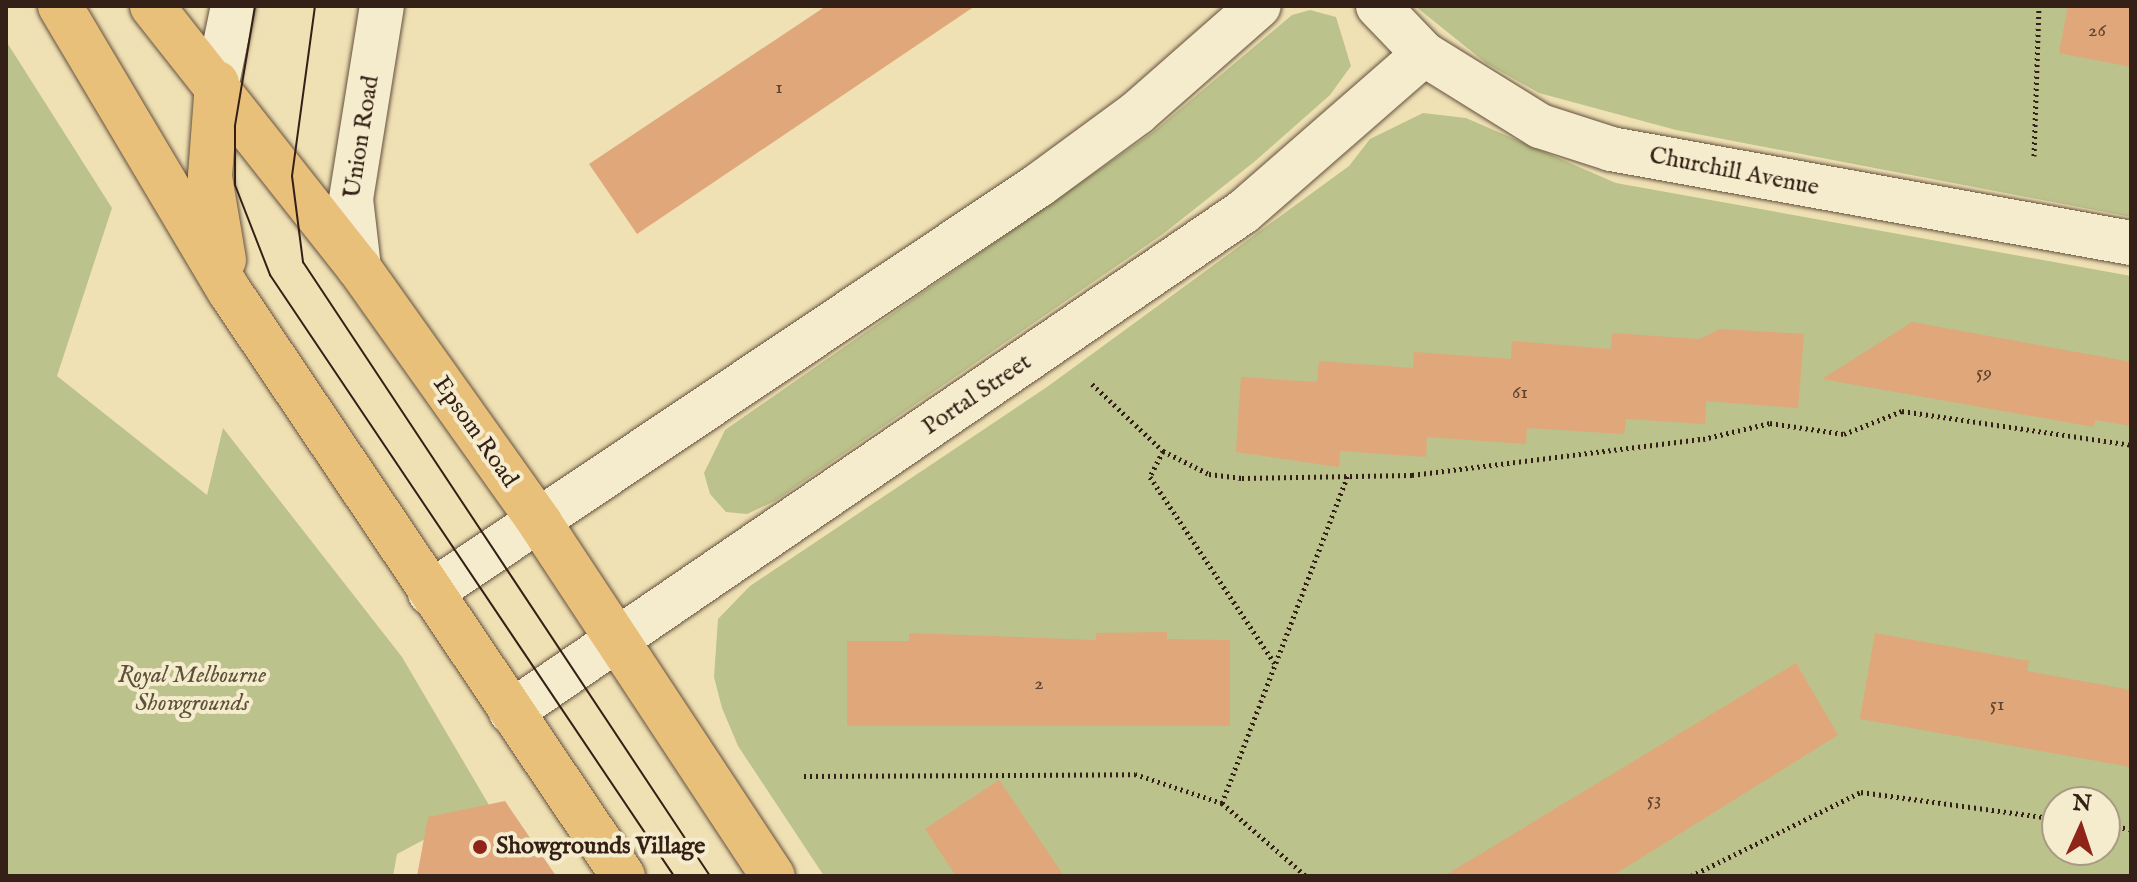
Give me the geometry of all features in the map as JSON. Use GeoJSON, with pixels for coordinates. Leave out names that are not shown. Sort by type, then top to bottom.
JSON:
{"type":"FeatureCollection","features":[{"type":"Feature","properties":{"kind":"main road"},"geometry":{"type":"LineString","coordinates":[[60,6],[246,313],[430,593],[623,876]]}},
{"type":"Feature","properties":{"kind":"main road","name":"Epsom Road"},"geometry":{"type":"LineString","coordinates":[[152,6],[217,83],[359,268],[540,523],[773,876]]}},
{"type":"Feature","properties":{"kind":"main road"},"geometry":{"type":"LineString","coordinates":[[217,83],[212,206],[233,291],[246,313]]}},
{"type":"Feature","properties":{"kind":"street"},"geometry":{"type":"LineString","coordinates":[[217,83],[233,6]]}},
{"type":"Feature","properties":{"kind":"street","name":"Union Road"},"geometry":{"type":"LineString","coordinates":[[359,268],[351,199],[382,6]]}},
{"type":"Feature","properties":{"kind":"street"},"geometry":{"type":"LineString","coordinates":[[430,593],[540,523],[1039,185],[1137,113],[1259,6]]}},
{"type":"Feature","properties":{"kind":"street","name":"Churchill Avenue"},"geometry":{"type":"LineString","coordinates":[[1378,6],[1424,54],[1540,126],[1611,149],[2131,243]]}},
{"type":"Feature","properties":{"kind":"street","name":"Portal Street"},"geometry":{"type":"LineString","coordinates":[[511,712],[1243,212],[1424,54]]}},
{"type":"Feature","properties":{"kind":"path"},"geometry":{"type":"LineString","coordinates":[[2034,156],[2039,6]]}},
{"type":"Feature","properties":{"kind":"path"},"geometry":{"type":"LineString","coordinates":[[1092,384],[1163,451],[1220,476],[1348,475],[1602,453],[1770,423],[1844,434],[1902,411],[2131,445]]}},
{"type":"Feature","properties":{"kind":"path"},"geometry":{"type":"LineString","coordinates":[[1163,451],[1150,477],[1275,664]]}},
{"type":"Feature","properties":{"kind":"path"},"geometry":{"type":"LineString","coordinates":[[1222,803],[1348,475]]}},
{"type":"Feature","properties":{"kind":"path"},"geometry":{"type":"LineString","coordinates":[[804,776],[1135,774],[1222,803],[1306,876]]}},
{"type":"Feature","properties":{"kind":"path"},"geometry":{"type":"LineString","coordinates":[[1691,876],[1861,792],[2041,817]]}},
{"type":"Feature","properties":{"kind":"green space"},"geometry":{"type":"Polygon","coordinates":[[[1415,6],[2131,6],[2131,217],[1676,130],[1539,93],[1486,63],[1415,6]]]}},
{"type":"Feature","properties":{"kind":"green space"},"geometry":{"type":"Polygon","coordinates":[[[1310,10],[1336,17],[1351,66],[1330,95],[1254,162],[1163,234],[775,501],[747,514],[726,512],[710,494],[704,473],[725,430],[1152,133],[1292,15],[1310,10]]]}},
{"type":"Feature","properties":{"kind":"green space","name":"Royal Melbourne Showgrounds"},"geometry":{"type":"Polygon","coordinates":[[[6,41],[112,208],[57,376],[207,495],[223,428],[402,657],[489,805],[397,854],[393,876],[6,876],[6,41]]]}},
{"type":"Feature","properties":{"kind":"green space"},"geometry":{"type":"Polygon","coordinates":[[[1423,113],[1466,118],[1616,183],[2131,276],[2131,876],[824,876],[738,746],[722,708],[714,677],[718,619],[750,586],[1047,387],[1349,166],[1370,139],[1423,113]]]}},
{"type":"Feature","properties":{"kind":"building"},"geometry":{"type":"Polygon","coordinates":[[[826,6],[975,6],[637,234],[589,164],[826,6]]]}},
{"type":"Feature","properties":{"kind":"building"},"geometry":{"type":"Polygon","coordinates":[[[2068,6],[2131,6],[2131,67],[2059,53],[2068,6]]]}},
{"type":"Feature","properties":{"kind":"building"},"geometry":{"type":"Polygon","coordinates":[[[1912,322],[2131,362],[2131,426],[2095,420],[2094,427],[1822,379],[1912,322]]]}},
{"type":"Feature","properties":{"kind":"building"},"geometry":{"type":"Polygon","coordinates":[[[1720,329],[1804,334],[1798,408],[1706,401],[1705,424],[1626,419],[1624,434],[1527,428],[1526,444],[1427,437],[1426,457],[1340,451],[1339,467],[1236,452],[1241,377],[1317,382],[1319,361],[1413,368],[1414,352],[1511,359],[1512,341],[1611,349],[1612,333],[1699,339],[1720,329]]]}},
{"type":"Feature","properties":{"kind":"building"},"geometry":{"type":"Polygon","coordinates":[[[1167,632],[1167,639],[1230,640],[1230,726],[847,726],[847,641],[909,641],[909,633],[1096,640],[1096,633],[1167,632]]]}},
{"type":"Feature","properties":{"kind":"building"},"geometry":{"type":"Polygon","coordinates":[[[1875,633],[2029,661],[2027,671],[2131,690],[2131,767],[1860,719],[1875,633]]]}},
{"type":"Feature","properties":{"kind":"building"},"geometry":{"type":"Polygon","coordinates":[[[1796,663],[1838,735],[1612,876],[1444,876],[1796,663]]]}},
{"type":"Feature","properties":{"kind":"building"},"geometry":{"type":"Polygon","coordinates":[[[999,780],[1064,876],[956,876],[925,829],[999,780]]]}},
{"type":"Feature","properties":{"kind":"building","name":"Showgrounds Village"},"geometry":{"type":"Polygon","coordinates":[[[505,801],[556,876],[417,876],[428,817],[505,801]]]}},
{"type":"Feature","properties":{"kind":"tram line"},"geometry":{"type":"LineString","coordinates":[[255,6],[235,126],[235,185],[270,275],[674,876]]}},
{"type":"Feature","properties":{"kind":"tram line"},"geometry":{"type":"LineString","coordinates":[[315,6],[292,176],[303,262],[710,876]]}},
{"type":"Feature","properties":{"kind":"place","name":"Showgrounds Village"},"geometry":{"type":"Point","coordinates":[480,847]}}]}
